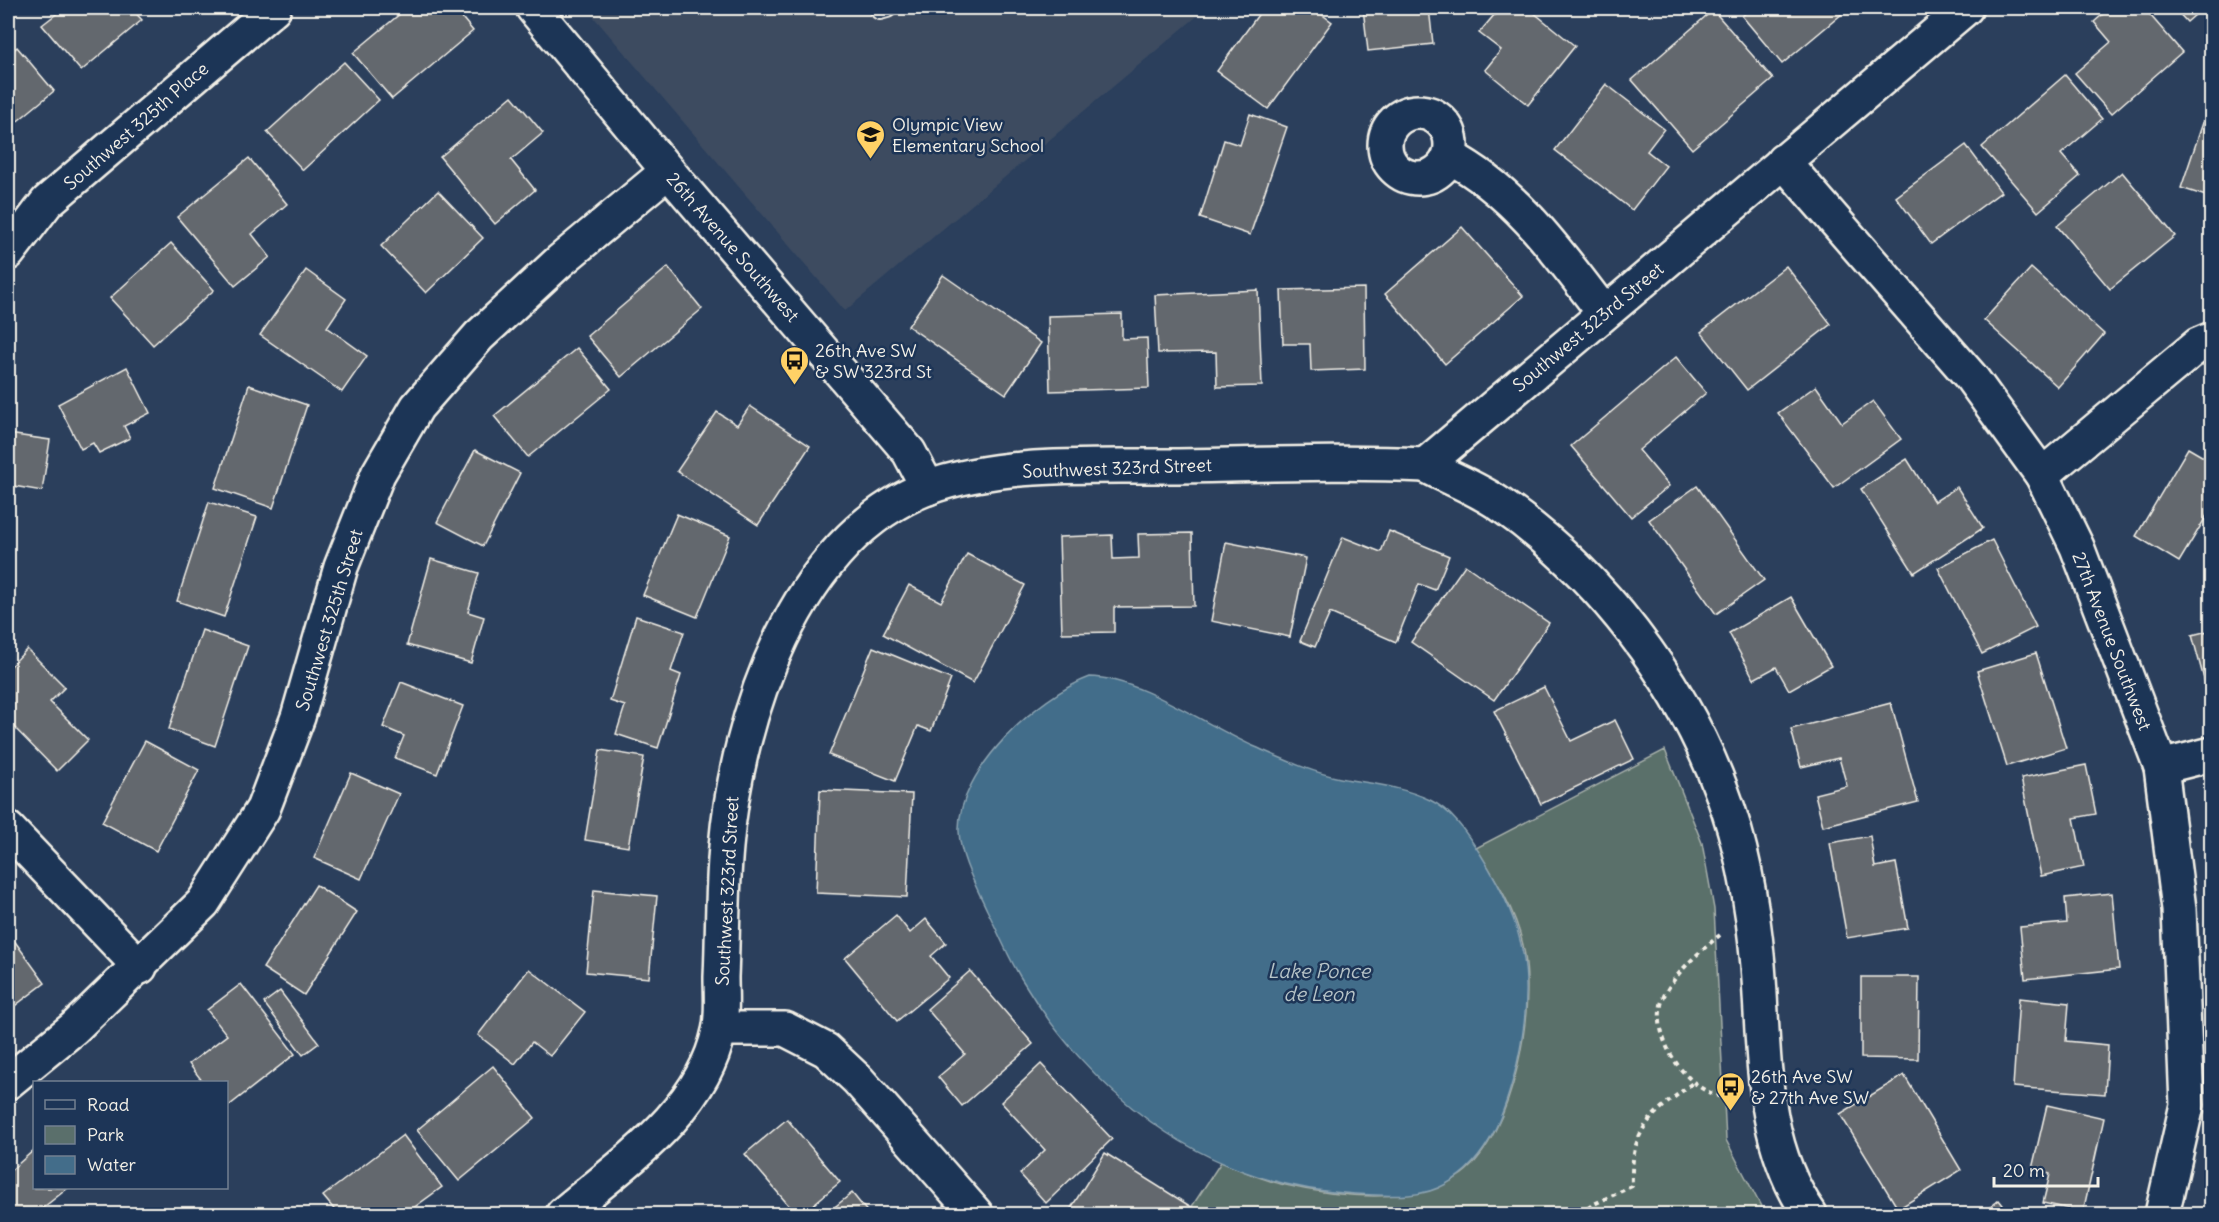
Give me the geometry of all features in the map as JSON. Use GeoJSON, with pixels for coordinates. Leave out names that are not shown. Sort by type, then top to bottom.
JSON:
{"type":"FeatureCollection","features":[{"type":"Feature","properties":{"kind":"street","name":"Southwest 325th Place"},"geometry":{"type":"LineString","coordinates":[[8,253],[47,202],[274,8]]}},
{"type":"Feature","properties":{"kind":"street","name":"26th Avenue Southwest"},"geometry":{"type":"LineString","coordinates":[[533,8],[668,171],[909,452],[928,488]]}},
{"type":"Feature","properties":{"kind":"street","name":"Southwest 323rd Street"},"geometry":{"type":"LineString","coordinates":[[562,1215],[662,1130],[707,1071],[720,1029],[726,848],[732,792],[753,708],[775,651],[812,583],[837,553],[895,505],[928,488],[983,475],[1048,467],[1317,462],[1425,465],[1966,8]]}},
{"type":"Feature","properties":{"kind":"street"},"geometry":{"type":"LineString","coordinates":[[1450,157],[1490,183],[1533,224],[1604,313]]}},
{"type":"Feature","properties":{"kind":"street","name":"27th Avenue Southwest"},"geometry":{"type":"LineString","coordinates":[[1783,161],[1971,377],[2042,475],[2077,547],[2161,767],[2179,909],[2199,1105],[2163,1215]]}},
{"type":"Feature","properties":{"kind":"street","name":"Southwest 325th Street"},"geometry":{"type":"LineString","coordinates":[[8,1082],[74,1028],[140,967],[203,903],[263,809],[298,717],[341,567],[378,474],[417,406],[479,336],[560,261],[668,171]]}},
{"type":"Feature","properties":{"kind":"street"},"geometry":{"type":"LineString","coordinates":[[2042,475],[2207,335]]}},
{"type":"Feature","properties":{"kind":"street"},"geometry":{"type":"LineString","coordinates":[[1425,465],[1499,503],[1543,537],[1618,615],[1650,657],[1679,702],[1722,792],[1740,848],[1752,911],[1769,1108],[1786,1175],[1810,1215]]}},
{"type":"Feature","properties":{"kind":"street"},"geometry":{"type":"LineString","coordinates":[[2161,767],[2211,754]]}},
{"type":"Feature","properties":{"kind":"street"},"geometry":{"type":"LineString","coordinates":[[8,829],[140,967]]}},
{"type":"Feature","properties":{"kind":"street"},"geometry":{"type":"LineString","coordinates":[[720,1029],[784,1029],[826,1050],[858,1080],[976,1215]]}},
{"type":"Feature","properties":{"kind":"lane"},"geometry":{"type":"LineString","coordinates":[[879,8],[880,10],[887,8]]}},
{"type":"Feature","properties":{"kind":"path"},"geometry":{"type":"LineString","coordinates":[[1752,911],[1696,954],[1664,996],[1660,1023],[1669,1055],[1695,1081],[1712,1094],[1769,1108]]}},
{"type":"Feature","properties":{"kind":"path"},"geometry":{"type":"LineString","coordinates":[[1581,1215],[1592,1205],[1632,1186],[1631,1168],[1637,1137],[1651,1115],[1695,1081]]}},
{"type":"Feature","properties":{"kind":"shaded area","name":"Olympic View Elementary School"},"geometry":{"type":"Polygon","coordinates":[[[586,8],[1207,8],[845,311],[586,8]]]}},
{"type":"Feature","properties":{"kind":"green space"},"geometry":{"type":"Polygon","coordinates":[[[1665,750],[1702,843],[1714,909],[1726,1140],[1765,1214],[1187,1214],[1221,1162],[1281,1184],[1349,1195],[1399,1195],[1422,1191],[1444,1184],[1462,1174],[1480,1155],[1495,1130],[1508,1100],[1524,1034],[1527,1001],[1527,971],[1523,945],[1515,919],[1504,894],[1476,848],[1665,750]]]}},
{"type":"Feature","properties":{"kind":"water","name":"Lake Ponce de Leon"},"geometry":{"type":"Polygon","coordinates":[[[1090,677],[1109,679],[1129,685],[1172,704],[1253,746],[1307,768],[1340,778],[1386,786],[1419,795],[1446,810],[1465,831],[1497,881],[1518,931],[1526,980],[1526,1006],[1517,1064],[1501,1115],[1485,1147],[1461,1174],[1436,1189],[1413,1194],[1390,1195],[1327,1192],[1248,1173],[1198,1151],[1151,1122],[1113,1091],[1062,1038],[1007,953],[965,862],[959,831],[962,808],[971,784],[1004,739],[1025,718],[1047,701],[1090,677]]]}},
{"type":"Feature","properties":{"kind":"building"},"geometry":{"type":"Polygon","coordinates":[[[64,8],[131,8],[142,20],[81,71],[42,25],[64,8]]]}},
{"type":"Feature","properties":{"kind":"building"},"geometry":{"type":"Polygon","coordinates":[[[407,8],[454,8],[473,31],[392,99],[353,53],[407,8]]]}},
{"type":"Feature","properties":{"kind":"building"},"geometry":{"type":"Polygon","coordinates":[[[1263,8],[1313,8],[1332,22],[1268,109],[1217,71],[1263,8]]]}},
{"type":"Feature","properties":{"kind":"building"},"geometry":{"type":"Polygon","coordinates":[[[1363,8],[1429,8],[1433,44],[1368,51],[1363,8]]]}},
{"type":"Feature","properties":{"kind":"building"},"geometry":{"type":"Polygon","coordinates":[[[1500,8],[1528,8],[1575,46],[1528,105],[1485,70],[1501,50],[1479,33],[1500,8]]]}},
{"type":"Feature","properties":{"kind":"building"},"geometry":{"type":"Polygon","coordinates":[[[1752,8],[1849,8],[1782,64],[1742,16],[1752,8]]]}},
{"type":"Feature","properties":{"kind":"building"},"geometry":{"type":"Polygon","coordinates":[[[2110,8],[2144,8],[2182,52],[2111,114],[2075,73],[2111,42],[2094,22],[2110,8]]]}},
{"type":"Feature","properties":{"kind":"building"},"geometry":{"type":"Polygon","coordinates":[[[2174,8],[2203,8],[2187,22],[2174,8]]]}},
{"type":"Feature","properties":{"kind":"building"},"geometry":{"type":"Polygon","coordinates":[[[1713,10],[1773,79],[1692,149],[1632,80],[1713,10]]]}},
{"type":"Feature","properties":{"kind":"building"},"geometry":{"type":"Polygon","coordinates":[[[17,47],[54,91],[8,129],[8,55],[17,47]]]}},
{"type":"Feature","properties":{"kind":"building"},"geometry":{"type":"Polygon","coordinates":[[[344,62],[379,100],[303,170],[267,132],[344,62]]]}},
{"type":"Feature","properties":{"kind":"building"},"geometry":{"type":"Polygon","coordinates":[[[2065,75],[2102,119],[2061,154],[2080,176],[2038,212],[1982,147],[2065,75]]]}},
{"type":"Feature","properties":{"kind":"building"},"geometry":{"type":"Polygon","coordinates":[[[1606,84],[1664,129],[1647,151],[1666,166],[1632,210],[1555,150],[1606,84]]]}},
{"type":"Feature","properties":{"kind":"building"},"geometry":{"type":"Polygon","coordinates":[[[512,96],[543,133],[511,160],[535,190],[495,224],[440,157],[512,96]]]}},
{"type":"Feature","properties":{"kind":"building"},"geometry":{"type":"Polygon","coordinates":[[[2212,96],[2212,198],[2181,188],[2212,96]]]}},
{"type":"Feature","properties":{"kind":"building"},"geometry":{"type":"Polygon","coordinates":[[[1250,114],[1287,127],[1250,235],[1200,218],[1224,140],[1240,145],[1250,114]]]}},
{"type":"Feature","properties":{"kind":"building"},"geometry":{"type":"Polygon","coordinates":[[[1966,145],[2001,192],[1931,244],[1896,197],[1966,145]]]}},
{"type":"Feature","properties":{"kind":"building"},"geometry":{"type":"Polygon","coordinates":[[[249,158],[287,204],[252,234],[270,257],[235,286],[177,217],[249,158]]]}},
{"type":"Feature","properties":{"kind":"building"},"geometry":{"type":"Polygon","coordinates":[[[2122,172],[2175,236],[2110,289],[2057,226],[2122,172]]]}},
{"type":"Feature","properties":{"kind":"building"},"geometry":{"type":"Polygon","coordinates":[[[438,191],[483,238],[426,293],[381,246],[438,191]]]}},
{"type":"Feature","properties":{"kind":"building"},"geometry":{"type":"Polygon","coordinates":[[[1462,227],[1523,296],[1445,364],[1385,294],[1462,227]]]}},
{"type":"Feature","properties":{"kind":"building"},"geometry":{"type":"Polygon","coordinates":[[[171,243],[214,290],[153,345],[110,298],[171,243]]]}},
{"type":"Feature","properties":{"kind":"building"},"geometry":{"type":"Polygon","coordinates":[[[1786,266],[1831,324],[1747,390],[1701,332],[1786,266]]]}},
{"type":"Feature","properties":{"kind":"building"},"geometry":{"type":"Polygon","coordinates":[[[668,267],[702,309],[621,377],[587,336],[668,267]]]}},
{"type":"Feature","properties":{"kind":"building"},"geometry":{"type":"Polygon","coordinates":[[[2031,268],[2104,334],[2058,387],[1984,320],[2031,268]]]}},
{"type":"Feature","properties":{"kind":"building"},"geometry":{"type":"Polygon","coordinates":[[[306,270],[346,299],[327,327],[367,356],[342,392],[260,335],[306,270]]]}},
{"type":"Feature","properties":{"kind":"building"},"geometry":{"type":"Polygon","coordinates":[[[943,275],[1041,343],[1006,394],[908,326],[943,275]]]}},
{"type":"Feature","properties":{"kind":"building"},"geometry":{"type":"Polygon","coordinates":[[[1364,288],[1365,369],[1311,371],[1310,344],[1283,344],[1281,290],[1364,288]]]}},
{"type":"Feature","properties":{"kind":"building"},"geometry":{"type":"Polygon","coordinates":[[[1258,290],[1262,386],[1217,387],[1216,352],[1158,353],[1155,295],[1258,290]]]}},
{"type":"Feature","properties":{"kind":"building"},"geometry":{"type":"Polygon","coordinates":[[[1122,314],[1122,339],[1147,338],[1149,388],[1050,391],[1048,316],[1122,314]]]}},
{"type":"Feature","properties":{"kind":"building"},"geometry":{"type":"Polygon","coordinates":[[[577,348],[611,389],[528,457],[494,416],[577,348]]]}},
{"type":"Feature","properties":{"kind":"building"},"geometry":{"type":"Polygon","coordinates":[[[1676,357],[1706,393],[1639,450],[1669,486],[1631,517],[1571,446],[1676,357]]]}},
{"type":"Feature","properties":{"kind":"building"},"geometry":{"type":"Polygon","coordinates":[[[127,367],[150,413],[124,426],[130,438],[99,453],[93,443],[81,449],[58,404],[127,367]]]}},
{"type":"Feature","properties":{"kind":"building"},"geometry":{"type":"Polygon","coordinates":[[[249,385],[307,405],[273,508],[215,488],[249,385]]]}},
{"type":"Feature","properties":{"kind":"building"},"geometry":{"type":"Polygon","coordinates":[[[1816,386],[1842,423],[1873,401],[1901,439],[1834,488],[1778,413],[1816,386]]]}},
{"type":"Feature","properties":{"kind":"building"},"geometry":{"type":"Polygon","coordinates":[[[750,406],[810,446],[758,525],[677,471],[717,412],[737,425],[750,406]]]}},
{"type":"Feature","properties":{"kind":"building"},"geometry":{"type":"Polygon","coordinates":[[[8,434],[50,440],[42,491],[8,485],[8,434]]]}},
{"type":"Feature","properties":{"kind":"building"},"geometry":{"type":"Polygon","coordinates":[[[2188,448],[2212,462],[2212,507],[2179,562],[2136,536],[2188,448]]]}},
{"type":"Feature","properties":{"kind":"building"},"geometry":{"type":"Polygon","coordinates":[[[475,450],[520,473],[483,546],[437,522],[475,450]]]}},
{"type":"Feature","properties":{"kind":"building"},"geometry":{"type":"Polygon","coordinates":[[[1907,459],[1934,502],[1957,487],[1983,528],[1914,573],[1861,489],[1907,459]]]}},
{"type":"Feature","properties":{"kind":"building"},"geometry":{"type":"Polygon","coordinates":[[[1697,486],[1764,580],[1716,614],[1649,520],[1697,486]]]}},
{"type":"Feature","properties":{"kind":"building"},"geometry":{"type":"Polygon","coordinates":[[[209,502],[257,517],[224,617],[177,601],[209,502]]]}},
{"type":"Feature","properties":{"kind":"building"},"geometry":{"type":"Polygon","coordinates":[[[677,514],[730,536],[697,617],[643,595],[677,514]]]}},
{"type":"Feature","properties":{"kind":"building"},"geometry":{"type":"Polygon","coordinates":[[[1389,531],[1449,556],[1435,590],[1419,584],[1396,642],[1330,613],[1315,647],[1300,641],[1343,537],[1381,552],[1389,531]]]}},
{"type":"Feature","properties":{"kind":"building"},"geometry":{"type":"Polygon","coordinates":[[[1192,533],[1194,606],[1114,607],[1114,632],[1062,633],[1059,537],[1112,535],[1113,559],[1139,558],[1138,534],[1192,533]]]}},
{"type":"Feature","properties":{"kind":"building"},"geometry":{"type":"Polygon","coordinates":[[[1992,540],[2036,627],[1982,654],[1938,568],[1992,540]]]}},
{"type":"Feature","properties":{"kind":"building"},"geometry":{"type":"Polygon","coordinates":[[[1226,542],[1306,558],[1290,637],[1211,621],[1226,542]]]}},
{"type":"Feature","properties":{"kind":"building"},"geometry":{"type":"Polygon","coordinates":[[[967,554],[1025,585],[973,683],[883,634],[909,585],[941,602],[967,554]]]}},
{"type":"Feature","properties":{"kind":"building"},"geometry":{"type":"Polygon","coordinates":[[[431,559],[479,573],[468,612],[484,617],[471,663],[407,645],[431,559]]]}},
{"type":"Feature","properties":{"kind":"building"},"geometry":{"type":"Polygon","coordinates":[[[1465,565],[1549,623],[1494,700],[1411,642],[1465,565]]]}},
{"type":"Feature","properties":{"kind":"building"},"geometry":{"type":"Polygon","coordinates":[[[1791,597],[1831,666],[1789,690],[1776,667],[1754,679],[1729,633],[1791,597]]]}},
{"type":"Feature","properties":{"kind":"building"},"geometry":{"type":"Polygon","coordinates":[[[636,616],[684,632],[671,671],[681,675],[658,748],[616,734],[625,706],[610,701],[636,616]]]}},
{"type":"Feature","properties":{"kind":"building"},"geometry":{"type":"Polygon","coordinates":[[[202,630],[248,646],[215,746],[169,729],[202,630]]]}},
{"type":"Feature","properties":{"kind":"building"},"geometry":{"type":"Polygon","coordinates":[[[2212,630],[2212,693],[2208,694],[2192,635],[2212,630]]]}},
{"type":"Feature","properties":{"kind":"building"},"geometry":{"type":"Polygon","coordinates":[[[873,647],[951,679],[931,731],[918,726],[895,781],[829,755],[873,647]]]}},
{"type":"Feature","properties":{"kind":"building"},"geometry":{"type":"Polygon","coordinates":[[[27,649],[65,687],[50,702],[88,740],[57,771],[8,721],[8,669],[27,649]]]}},
{"type":"Feature","properties":{"kind":"building"},"geometry":{"type":"Polygon","coordinates":[[[2036,653],[2066,748],[2007,766],[1977,671],[2036,653]]]}},
{"type":"Feature","properties":{"kind":"building"},"geometry":{"type":"Polygon","coordinates":[[[401,682],[463,706],[437,774],[395,758],[404,736],[383,727],[401,682]]]}},
{"type":"Feature","properties":{"kind":"building"},"geometry":{"type":"Polygon","coordinates":[[[1544,687],[1571,741],[1615,720],[1634,759],[1541,804],[1494,711],[1544,687]]]}},
{"type":"Feature","properties":{"kind":"building"},"geometry":{"type":"Polygon","coordinates":[[[1891,703],[1918,802],[1823,826],[1815,794],[1847,786],[1839,758],[1801,767],[1791,729],[1891,703]]]}},
{"type":"Feature","properties":{"kind":"building"},"geometry":{"type":"Polygon","coordinates":[[[145,741],[199,770],[156,851],[102,822],[145,741]]]}},
{"type":"Feature","properties":{"kind":"building"},"geometry":{"type":"Polygon","coordinates":[[[600,750],[644,757],[628,847],[585,840],[600,750]]]}},
{"type":"Feature","properties":{"kind":"building"},"geometry":{"type":"Polygon","coordinates":[[[2086,765],[2096,814],[2074,818],[2084,867],[2041,876],[2021,778],[2086,765]]]}},
{"type":"Feature","properties":{"kind":"building"},"geometry":{"type":"Polygon","coordinates":[[[351,773],[399,794],[361,879],[314,858],[351,773]]]}},
{"type":"Feature","properties":{"kind":"building"},"geometry":{"type":"Polygon","coordinates":[[[820,790],[912,794],[907,897],[816,893],[820,790]]]}},
{"type":"Feature","properties":{"kind":"building"},"geometry":{"type":"Polygon","coordinates":[[[1870,836],[1875,867],[1896,863],[1908,928],[1847,938],[1830,843],[1870,836]]]}},
{"type":"Feature","properties":{"kind":"building"},"geometry":{"type":"Polygon","coordinates":[[[316,885],[357,912],[304,995],[263,968],[316,885]]]}},
{"type":"Feature","properties":{"kind":"building"},"geometry":{"type":"Polygon","coordinates":[[[594,890],[657,896],[649,978],[586,972],[594,890]]]}},
{"type":"Feature","properties":{"kind":"building"},"geometry":{"type":"Polygon","coordinates":[[[2112,893],[2119,969],[2025,979],[2020,927],[2067,923],[2065,898],[2112,893]]]}},
{"type":"Feature","properties":{"kind":"building"},"geometry":{"type":"Polygon","coordinates":[[[896,915],[910,933],[926,919],[946,943],[931,956],[949,978],[897,1021],[845,958],[896,915]]]}},
{"type":"Feature","properties":{"kind":"building"},"geometry":{"type":"Polygon","coordinates":[[[8,932],[45,983],[8,1011],[8,932]]]}},
{"type":"Feature","properties":{"kind":"building"},"geometry":{"type":"Polygon","coordinates":[[[529,969],[585,1012],[550,1056],[532,1042],[515,1064],[478,1035],[529,969]]]}},
{"type":"Feature","properties":{"kind":"building"},"geometry":{"type":"Polygon","coordinates":[[[970,971],[1033,1044],[962,1106],[938,1077],[965,1054],[927,1009],[970,971]]]}},
{"type":"Feature","properties":{"kind":"building"},"geometry":{"type":"Polygon","coordinates":[[[1861,977],[1919,977],[1918,1059],[1861,1058],[1861,977]]]}},
{"type":"Feature","properties":{"kind":"building"},"geometry":{"type":"Polygon","coordinates":[[[241,984],[295,1054],[228,1106],[228,1081],[202,1081],[189,1064],[227,1035],[207,1010],[241,984]]]}},
{"type":"Feature","properties":{"kind":"building"},"geometry":{"type":"Polygon","coordinates":[[[280,991],[319,1043],[303,1055],[264,1003],[280,991]]]}},
{"type":"Feature","properties":{"kind":"building"},"geometry":{"type":"Polygon","coordinates":[[[2019,998],[2069,1003],[2066,1041],[2108,1045],[2105,1094],[2013,1087],[2019,998]]]}},
{"type":"Feature","properties":{"kind":"building"},"geometry":{"type":"Polygon","coordinates":[[[1041,1064],[1112,1139],[1046,1203],[1020,1174],[1045,1150],[1001,1102],[1041,1064]]]}},
{"type":"Feature","properties":{"kind":"building"},"geometry":{"type":"Polygon","coordinates":[[[493,1066],[535,1118],[459,1181],[417,1130],[493,1066]]]}},
{"type":"Feature","properties":{"kind":"building"},"geometry":{"type":"Polygon","coordinates":[[[1904,1075],[1961,1170],[1898,1209],[1840,1114],[1904,1075]]]}},
{"type":"Feature","properties":{"kind":"building"},"geometry":{"type":"Polygon","coordinates":[[[2047,1105],[2104,1118],[2083,1212],[2043,1203],[2050,1174],[2032,1169],[2047,1105]]]}},
{"type":"Feature","properties":{"kind":"building"},"geometry":{"type":"Polygon","coordinates":[[[787,1119],[840,1182],[802,1214],[796,1214],[745,1154],[787,1119]]]}},
{"type":"Feature","properties":{"kind":"building"},"geometry":{"type":"Polygon","coordinates":[[[403,1135],[442,1187],[405,1214],[338,1214],[323,1196],[403,1135]]]}},
{"type":"Feature","properties":{"kind":"building"},"geometry":{"type":"Polygon","coordinates":[[[33,1151],[33,1189],[67,1189],[35,1214],[8,1214],[8,1173],[33,1151]]]}},
{"type":"Feature","properties":{"kind":"building"},"geometry":{"type":"Polygon","coordinates":[[[1105,1153],[1193,1208],[1189,1214],[1068,1213],[1105,1153]]]}},
{"type":"Feature","properties":{"kind":"building"},"geometry":{"type":"Polygon","coordinates":[[[852,1193],[869,1214],[826,1214],[852,1193]]]}},
{"type":"Feature","properties":{"kind":"building"},"geometry":{"type":"Polygon","coordinates":[[[1999,1200],[2010,1214],[1982,1214],[1999,1200]]]}},
{"type":"Feature","properties":{"kind":"place","name":"Olympic View Elementary School"},"geometry":{"type":"Point","coordinates":[871,160]}},
{"type":"Feature","properties":{"kind":"place","name":"26th Ave SW & SW 323rd St"},"geometry":{"type":"Point","coordinates":[794,386]}},
{"type":"Feature","properties":{"kind":"place","name":"26th Ave SW & 27th Ave SW"},"geometry":{"type":"Point","coordinates":[1730,1112]}}]}
